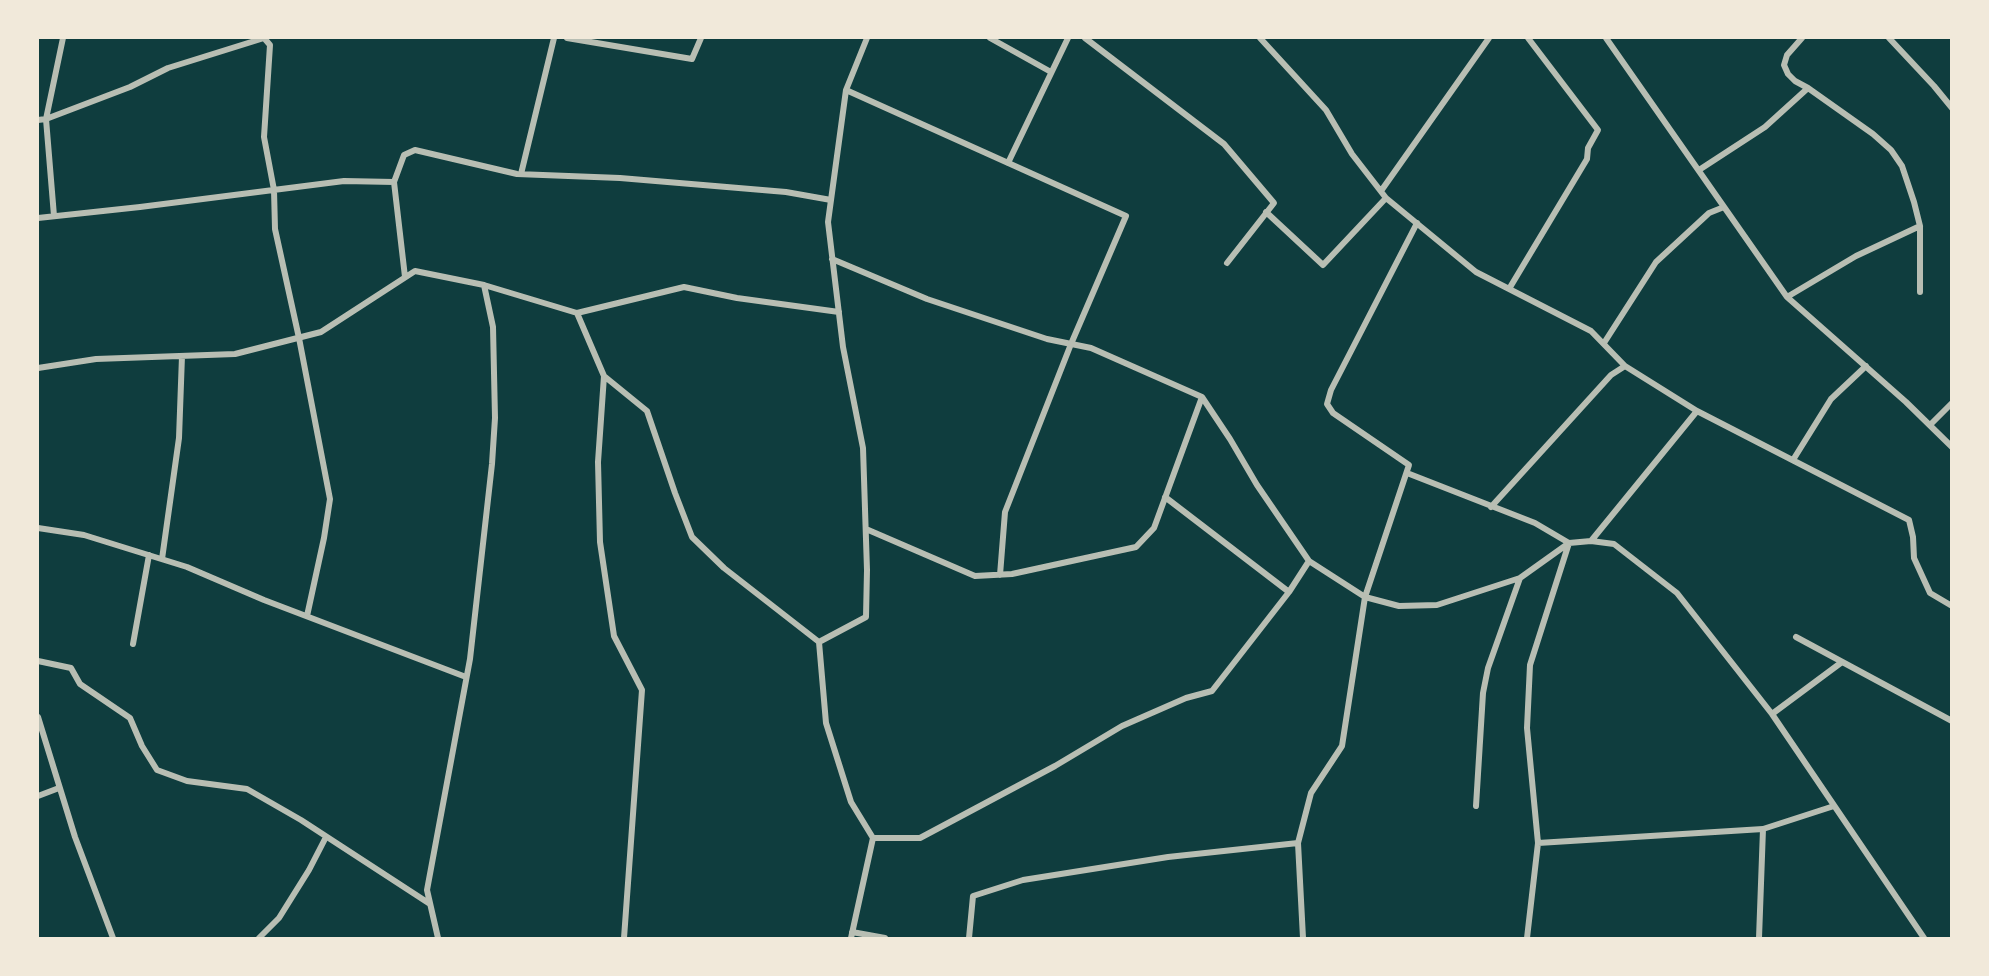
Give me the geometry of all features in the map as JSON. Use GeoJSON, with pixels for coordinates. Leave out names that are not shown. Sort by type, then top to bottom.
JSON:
{"type":"FeatureCollection","features":[{"type":"Feature","properties":{"kind":"street"},"geometry":{"type":"LineString","coordinates":[[54,216],[46,119],[63,38]]}},
{"type":"Feature","properties":{"kind":"street"},"geometry":{"type":"LineString","coordinates":[[38,120],[130,87],[168,68],[264,38],[270,45],[264,137],[274,190],[275,229],[330,499],[307,616]]}},
{"type":"Feature","properties":{"kind":"street"},"geometry":{"type":"LineString","coordinates":[[521,174],[554,38]]}},
{"type":"Feature","properties":{"kind":"street"},"geometry":{"type":"LineString","coordinates":[[567,38],[692,59],[701,38]]}},
{"type":"Feature","properties":{"kind":"street"},"geometry":{"type":"LineString","coordinates":[[819,642],[866,617],[867,570],[863,448],[843,347],[828,222],[846,90],[867,38]]}},
{"type":"Feature","properties":{"kind":"street"},"geometry":{"type":"LineString","coordinates":[[990,38],[1051,72]]}},
{"type":"Feature","properties":{"kind":"street"},"geometry":{"type":"LineString","coordinates":[[1008,163],[1068,38]]}},
{"type":"Feature","properties":{"kind":"street"},"geometry":{"type":"LineString","coordinates":[[1085,38],[1224,144],[1274,203],[1227,263]]}},
{"type":"Feature","properties":{"kind":"street"},"geometry":{"type":"LineString","coordinates":[[1260,38],[1326,110],[1352,154],[1386,198],[1476,272],[1591,331],[1625,366],[1697,411],[1909,520],[1914,558],[1930,593],[1952,606]]}},
{"type":"Feature","properties":{"kind":"street"},"geometry":{"type":"LineString","coordinates":[[1381,191],[1489,38]]}},
{"type":"Feature","properties":{"kind":"street"},"geometry":{"type":"LineString","coordinates":[[1509,289],[1587,159],[1588,148],[1598,130],[1528,38]]}},
{"type":"Feature","properties":{"kind":"street"},"geometry":{"type":"LineString","coordinates":[[1606,38],[1787,297],[1930,424],[1952,447]]}},
{"type":"Feature","properties":{"kind":"street"},"geometry":{"type":"LineString","coordinates":[[1802,38],[1787,55],[1784,65],[1788,74],[1873,134],[1891,150],[1902,166],[1920,226],[1920,292]]}},
{"type":"Feature","properties":{"kind":"street"},"geometry":{"type":"LineString","coordinates":[[1889,38],[1952,108]]}},
{"type":"Feature","properties":{"kind":"street"},"geometry":{"type":"LineString","coordinates":[[1699,170],[1765,127],[1808,88]]}},
{"type":"Feature","properties":{"kind":"street"},"geometry":{"type":"LineString","coordinates":[[846,90],[1126,216],[1071,344],[1005,512],[1000,574]]}},
{"type":"Feature","properties":{"kind":"street"},"geometry":{"type":"LineString","coordinates":[[405,277],[394,182],[404,155],[415,150],[521,174],[620,178],[786,192],[831,200]]}},
{"type":"Feature","properties":{"kind":"street"},"geometry":{"type":"LineString","coordinates":[[38,218],[344,181],[394,182]]}},
{"type":"Feature","properties":{"kind":"street"},"geometry":{"type":"LineString","coordinates":[[1266,212],[1323,265],[1386,198]]}},
{"type":"Feature","properties":{"kind":"street"},"geometry":{"type":"LineString","coordinates":[[1605,343],[1656,262],[1709,213],[1724,207]]}},
{"type":"Feature","properties":{"kind":"street"},"geometry":{"type":"LineString","coordinates":[[1303,939],[1298,843],[1311,793],[1342,746],[1365,597],[1409,465],[1333,413],[1327,404],[1331,390],[1417,223]]}},
{"type":"Feature","properties":{"kind":"street"},"geometry":{"type":"LineString","coordinates":[[1787,297],[1856,256],[1920,226]]}},
{"type":"Feature","properties":{"kind":"street"},"geometry":{"type":"LineString","coordinates":[[832,259],[927,299],[1047,339],[1091,348],[1202,397],[1257,485],[1309,561],[1365,597],[1399,606],[1437,606],[1520,578],[1569,543],[1591,541],[1614,544],[1677,594],[1772,714],[1924,939]]}},
{"type":"Feature","properties":{"kind":"street"},"geometry":{"type":"LineString","coordinates":[[38,368],[96,359],[235,354],[299,338],[321,332],[415,271],[484,285],[577,313],[684,287],[736,298],[838,312]]}},
{"type":"Feature","properties":{"kind":"street"},"geometry":{"type":"LineString","coordinates":[[438,939],[426,890],[466,677],[492,464],[495,418],[493,327],[484,285]]}},
{"type":"Feature","properties":{"kind":"street"},"geometry":{"type":"LineString","coordinates":[[577,313],[604,376],[598,462],[600,542],[614,636],[642,690],[624,939]]}},
{"type":"Feature","properties":{"kind":"street"},"geometry":{"type":"LineString","coordinates":[[162,559],[179,438],[182,356]]}},
{"type":"Feature","properties":{"kind":"street"},"geometry":{"type":"LineString","coordinates":[[1491,507],[1611,375],[1625,366]]}},
{"type":"Feature","properties":{"kind":"street"},"geometry":{"type":"LineString","coordinates":[[1793,460],[1831,399],[1866,366]]}},
{"type":"Feature","properties":{"kind":"street"},"geometry":{"type":"LineString","coordinates":[[604,376],[647,411],[692,537],[724,568],[819,642],[826,723],[851,802],[873,837],[851,935],[885,939]]}},
{"type":"Feature","properties":{"kind":"street"},"geometry":{"type":"LineString","coordinates":[[866,530],[975,576],[1012,574],[1136,547],[1154,528],[1202,397]]}},
{"type":"Feature","properties":{"kind":"street"},"geometry":{"type":"LineString","coordinates":[[1930,424],[1952,403]]}},
{"type":"Feature","properties":{"kind":"street"},"geometry":{"type":"LineString","coordinates":[[1591,541],[1697,411]]}},
{"type":"Feature","properties":{"kind":"street"},"geometry":{"type":"LineString","coordinates":[[1407,473],[1535,524],[1569,543]]}},
{"type":"Feature","properties":{"kind":"street"},"geometry":{"type":"LineString","coordinates":[[1165,497],[1289,592]]}},
{"type":"Feature","properties":{"kind":"street"},"geometry":{"type":"LineString","coordinates":[[38,528],[84,535],[187,567],[466,677]]}},
{"type":"Feature","properties":{"kind":"street"},"geometry":{"type":"LineString","coordinates":[[1527,939],[1538,843],[1527,728],[1530,665],[1569,543]]}},
{"type":"Feature","properties":{"kind":"street"},"geometry":{"type":"LineString","coordinates":[[133,644],[149,555]]}},
{"type":"Feature","properties":{"kind":"street"},"geometry":{"type":"LineString","coordinates":[[873,837],[920,838],[1055,766],[1122,726],[1186,698],[1212,691],[1289,592],[1309,561]]}},
{"type":"Feature","properties":{"kind":"street"},"geometry":{"type":"LineString","coordinates":[[1476,806],[1483,693],[1488,668],[1520,578]]}},
{"type":"Feature","properties":{"kind":"street"},"geometry":{"type":"LineString","coordinates":[[1796,637],[1952,721]]}},
{"type":"Feature","properties":{"kind":"street"},"geometry":{"type":"LineString","coordinates":[[38,660],[71,669],[80,684],[130,718],[142,746],[157,770],[187,781],[247,789],[430,904]]}},
{"type":"Feature","properties":{"kind":"street"},"geometry":{"type":"LineString","coordinates":[[1772,714],[1842,662]]}},
{"type":"Feature","properties":{"kind":"street"},"geometry":{"type":"LineString","coordinates":[[38,717],[75,837],[113,939]]}},
{"type":"Feature","properties":{"kind":"street"},"geometry":{"type":"LineString","coordinates":[[38,796],[59,788]]}},
{"type":"Feature","properties":{"kind":"street"},"geometry":{"type":"LineString","coordinates":[[1538,843],[1763,829],[1834,806]]}},
{"type":"Feature","properties":{"kind":"street"},"geometry":{"type":"LineString","coordinates":[[1759,939],[1763,829]]}},
{"type":"Feature","properties":{"kind":"street"},"geometry":{"type":"LineString","coordinates":[[259,939],[279,918],[309,870],[326,837]]}},
{"type":"Feature","properties":{"kind":"street"},"geometry":{"type":"LineString","coordinates":[[969,939],[973,896],[1023,880],[1168,857],[1298,843]]}}]}
